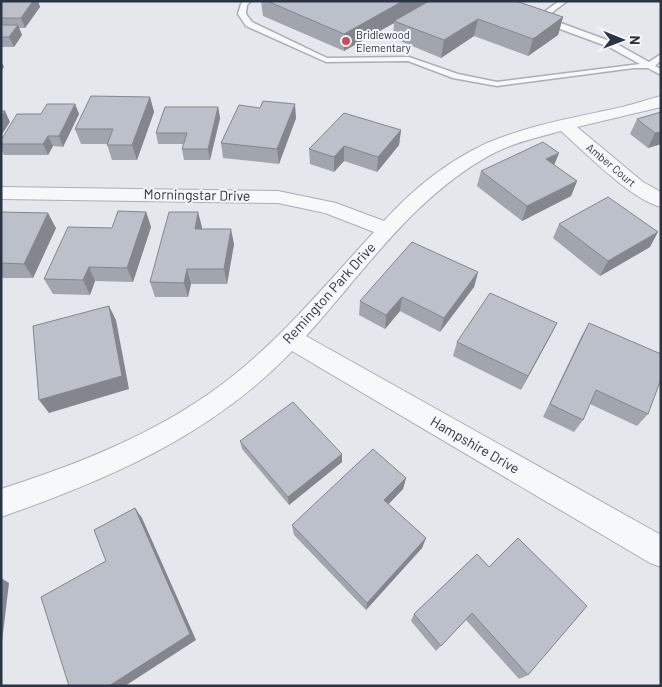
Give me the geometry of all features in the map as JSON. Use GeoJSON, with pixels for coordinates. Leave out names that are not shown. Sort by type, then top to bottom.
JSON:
{"type":"FeatureCollection","features":[{"type":"Feature","properties":{"kind":"street","name":"Remington Park Drive"},"geometry":{"type":"LineString","coordinates":[[1,503],[72,479],[128,454],[203,412],[257,370],[290,338],[387,230],[427,189],[463,164],[505,142],[661,101]]}},
{"type":"Feature","properties":{"kind":"street","name":"Amber Court"},"geometry":{"type":"LineString","coordinates":[[564,125],[636,186],[661,201]]}},
{"type":"Feature","properties":{"kind":"street","name":"Morningstar Drive"},"geometry":{"type":"LineString","coordinates":[[1,193],[278,197],[329,208],[387,230]]}},
{"type":"Feature","properties":{"kind":"street","name":"Hampshire Drive"},"geometry":{"type":"LineString","coordinates":[[290,338],[661,552]]}},
{"type":"Feature","properties":{"kind":"lane"},"geometry":{"type":"LineString","coordinates":[[248,1],[244,4],[242,14],[248,24],[326,60],[409,59],[456,76],[497,84],[634,66],[650,66],[661,56]]}},
{"type":"Feature","properties":{"kind":"lane"},"geometry":{"type":"LineString","coordinates":[[564,1],[544,15],[556,24],[612,45],[661,72]]}},
{"type":"Feature","properties":{"kind":"building"},"geometry":{"type":"Polygon","coordinates":[[[1,1],[33,1],[21,18],[1,18],[1,1]]]}},
{"type":"Feature","properties":{"kind":"building"},"geometry":{"type":"Polygon","coordinates":[[[267,1],[403,1],[344,34],[267,1]]]}},
{"type":"Feature","properties":{"kind":"building"},"geometry":{"type":"Polygon","coordinates":[[[429,1],[516,1],[563,17],[533,39],[478,19],[444,40],[394,21],[429,1]]]}},
{"type":"Feature","properties":{"kind":"building"},"geometry":{"type":"Polygon","coordinates":[[[1,25],[18,25],[9,37],[1,37],[1,25]]]}},
{"type":"Feature","properties":{"kind":"building"},"geometry":{"type":"Polygon","coordinates":[[[91,96],[150,97],[132,145],[107,145],[113,129],[75,129],[91,96]]]}},
{"type":"Feature","properties":{"kind":"building"},"geometry":{"type":"Polygon","coordinates":[[[263,101],[295,104],[277,149],[221,143],[239,105],[260,108],[263,101]]]}},
{"type":"Feature","properties":{"kind":"building"},"geometry":{"type":"Polygon","coordinates":[[[47,104],[75,104],[59,136],[48,136],[43,144],[1,144],[1,140],[17,114],[41,114],[47,104]]]}},
{"type":"Feature","properties":{"kind":"building"},"geometry":{"type":"Polygon","coordinates":[[[165,107],[218,107],[208,149],[182,149],[187,133],[156,133],[165,107]]]}},
{"type":"Feature","properties":{"kind":"building"},"geometry":{"type":"Polygon","coordinates":[[[661,112],[661,132],[655,133],[637,119],[661,112]]]}},
{"type":"Feature","properties":{"kind":"building"},"geometry":{"type":"Polygon","coordinates":[[[344,113],[401,130],[378,157],[344,146],[334,157],[309,149],[344,113]]]}},
{"type":"Feature","properties":{"kind":"building"},"geometry":{"type":"Polygon","coordinates":[[[543,142],[559,153],[546,159],[577,181],[527,206],[481,171],[543,142]]]}},
{"type":"Feature","properties":{"kind":"building"},"geometry":{"type":"Polygon","coordinates":[[[608,197],[658,232],[608,261],[559,224],[608,197]]]}},
{"type":"Feature","properties":{"kind":"building"},"geometry":{"type":"Polygon","coordinates":[[[118,211],[146,212],[127,268],[89,267],[83,280],[44,279],[68,227],[112,228],[118,211]]]}},
{"type":"Feature","properties":{"kind":"building"},"geometry":{"type":"Polygon","coordinates":[[[1,212],[48,213],[24,264],[1,263],[1,212]]]}},
{"type":"Feature","properties":{"kind":"building"},"geometry":{"type":"Polygon","coordinates":[[[169,212],[198,212],[195,229],[231,229],[224,269],[187,269],[184,283],[150,282],[169,212]]]}},
{"type":"Feature","properties":{"kind":"building"},"geometry":{"type":"Polygon","coordinates":[[[412,242],[478,272],[444,318],[402,297],[386,315],[360,301],[412,242]]]}},
{"type":"Feature","properties":{"kind":"building"},"geometry":{"type":"Polygon","coordinates":[[[490,293],[557,323],[528,376],[457,342],[490,293]]]}},
{"type":"Feature","properties":{"kind":"building"},"geometry":{"type":"Polygon","coordinates":[[[109,306],[122,376],[39,400],[33,326],[109,306]]]}},
{"type":"Feature","properties":{"kind":"building"},"geometry":{"type":"Polygon","coordinates":[[[589,323],[661,354],[661,379],[648,414],[596,390],[583,420],[550,404],[589,323]]]}},
{"type":"Feature","properties":{"kind":"building"},"geometry":{"type":"Polygon","coordinates":[[[293,402],[342,454],[288,497],[240,441],[293,402]]]}},
{"type":"Feature","properties":{"kind":"building"},"geometry":{"type":"Polygon","coordinates":[[[373,449],[406,478],[384,500],[426,538],[367,603],[292,525],[373,449]]]}},
{"type":"Feature","properties":{"kind":"building"},"geometry":{"type":"Polygon","coordinates":[[[135,508],[190,634],[109,686],[69,686],[41,597],[106,561],[94,530],[135,508]]]}},
{"type":"Feature","properties":{"kind":"building"},"geometry":{"type":"Polygon","coordinates":[[[518,538],[587,606],[528,675],[472,613],[441,646],[414,614],[477,554],[489,567],[518,538]]]}},
{"type":"Feature","properties":{"kind":"place","name":"Bridlewood Elementary"},"geometry":{"type":"Point","coordinates":[346,41]}}]}
